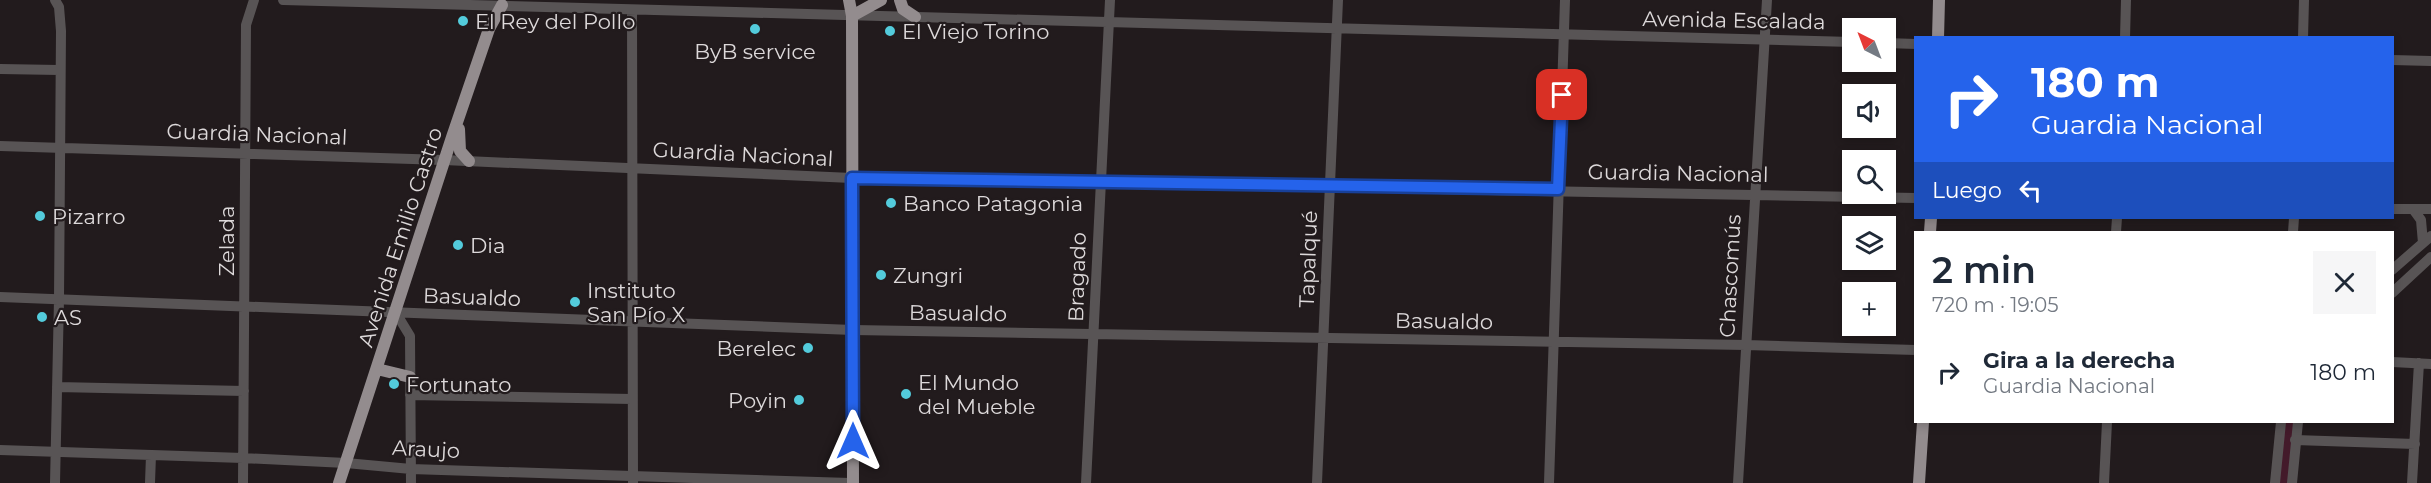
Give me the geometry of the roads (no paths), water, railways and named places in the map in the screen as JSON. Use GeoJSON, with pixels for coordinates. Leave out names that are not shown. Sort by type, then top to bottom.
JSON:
{"type":"FeatureCollection","features":[{"type":"Feature","properties":{"kind":"main road"},"geometry":{"type":"LineString","coordinates":[[849,0],[852,16],[851,483]]}},
{"type":"Feature","properties":{"kind":"main road"},"geometry":{"type":"LineString","coordinates":[[852,16],[881,0]]}},
{"type":"Feature","properties":{"kind":"main road"},"geometry":{"type":"LineString","coordinates":[[900,0],[903,9],[915,17]]}},
{"type":"Feature","properties":{"kind":"main road"},"geometry":{"type":"LineString","coordinates":[[1938,36],[1939,0]]}},
{"type":"Feature","properties":{"kind":"main road","name":"Avenida Emilio Castro"},"geometry":{"type":"LineString","coordinates":[[339,483],[489,29],[504,3]]}},
{"type":"Feature","properties":{"kind":"main road"},"geometry":{"type":"LineString","coordinates":[[460,115],[458,144],[463,156],[470,161]]}},
{"type":"Feature","properties":{"kind":"main road"},"geometry":{"type":"LineString","coordinates":[[378,369],[410,377]]}},
{"type":"Feature","properties":{"kind":"main road"},"geometry":{"type":"LineString","coordinates":[[1919,483],[1923,423]]}},
{"type":"Feature","properties":{"kind":"street"},"geometry":{"type":"LineString","coordinates":[[55,0],[60,19],[59,298],[55,483]]}},
{"type":"Feature","properties":{"kind":"street","name":"Zelada"},"geometry":{"type":"LineString","coordinates":[[243,483],[246,25],[255,0]]}},
{"type":"Feature","properties":{"kind":"street","name":"Avenida Escalada"},"geometry":{"type":"LineString","coordinates":[[283,0],[578,4],[632,10],[1842,42]]}},
{"type":"Feature","properties":{"kind":"street","name":"Bragado"},"geometry":{"type":"LineString","coordinates":[[1086,483],[1110,0]]}},
{"type":"Feature","properties":{"kind":"street","name":"Tapalqué"},"geometry":{"type":"LineString","coordinates":[[1317,483],[1338,0]]}},
{"type":"Feature","properties":{"kind":"street"},"geometry":{"type":"LineString","coordinates":[[1549,483],[1565,0]]}},
{"type":"Feature","properties":{"kind":"street","name":"Chascomús"},"geometry":{"type":"LineString","coordinates":[[1738,483],[1767,0]]}},
{"type":"Feature","properties":{"kind":"street"},"geometry":{"type":"LineString","coordinates":[[2125,36],[2126,0]]}},
{"type":"Feature","properties":{"kind":"street"},"geometry":{"type":"LineString","coordinates":[[2303,36],[2304,0]]}},
{"type":"Feature","properties":{"kind":"street"},"geometry":{"type":"LineString","coordinates":[[632,10],[633,480]]}},
{"type":"Feature","properties":{"kind":"street"},"geometry":{"type":"LineString","coordinates":[[1896,43],[1914,44]]}},
{"type":"Feature","properties":{"kind":"street"},"geometry":{"type":"LineString","coordinates":[[2394,60],[2431,61]]}},
{"type":"Feature","properties":{"kind":"street"},"geometry":{"type":"LineString","coordinates":[[0,69],[59,70]]}},
{"type":"Feature","properties":{"kind":"street","name":"Guardia Nacional"},"geometry":{"type":"LineString","coordinates":[[0,146],[444,160],[852,178],[1558,189],[1914,198]]}},
{"type":"Feature","properties":{"kind":"street"},"geometry":{"type":"LineString","coordinates":[[2394,208],[2431,209]]}},
{"type":"Feature","properties":{"kind":"street"},"geometry":{"type":"LineString","coordinates":[[2394,268],[2427,240],[2421,220],[2413,209]]}},
{"type":"Feature","properties":{"kind":"street"},"geometry":{"type":"LineString","coordinates":[[2394,291],[2431,257]]}},
{"type":"Feature","properties":{"kind":"street","name":"Basualdo"},"geometry":{"type":"LineString","coordinates":[[0,297],[853,330],[1914,350]]}},
{"type":"Feature","properties":{"kind":"street"},"geometry":{"type":"LineString","coordinates":[[396,313],[410,336],[411,483]]}},
{"type":"Feature","properties":{"kind":"street"},"geometry":{"type":"LineString","coordinates":[[2394,362],[2431,363]]}},
{"type":"Feature","properties":{"kind":"street"},"geometry":{"type":"LineString","coordinates":[[2412,483],[2419,363]]}},
{"type":"Feature","properties":{"kind":"street"},"geometry":{"type":"LineString","coordinates":[[57,387],[244,391]]}},
{"type":"Feature","properties":{"kind":"street"},"geometry":{"type":"LineString","coordinates":[[410,395],[632,399]]}},
{"type":"Feature","properties":{"kind":"street"},"geometry":{"type":"LineString","coordinates":[[2104,483],[2107,423]]}},
{"type":"Feature","properties":{"kind":"street"},"geometry":{"type":"LineString","coordinates":[[2275,483],[2281,423]]}},
{"type":"Feature","properties":{"kind":"street"},"geometry":{"type":"LineString","coordinates":[[2292,483],[2298,423]]}},
{"type":"Feature","properties":{"kind":"street"},"geometry":{"type":"LineString","coordinates":[[2295,440],[2415,444]]}},
{"type":"Feature","properties":{"kind":"street","name":"Araujo"},"geometry":{"type":"LineString","coordinates":[[0,450],[56,450],[346,463],[526,478],[851,483]]}},
{"type":"Feature","properties":{"kind":"street"},"geometry":{"type":"LineString","coordinates":[[150,483],[151,455]]}},
{"type":"Feature","properties":{"kind":"place","name":"El Rey del Pollo"},"geometry":{"type":"Point","coordinates":[463,21]}},
{"type":"Feature","properties":{"kind":"place","name":"ByB service"},"geometry":{"type":"Point","coordinates":[755,29]}},
{"type":"Feature","properties":{"kind":"place","name":"El Viejo Torino"},"geometry":{"type":"Point","coordinates":[890,31]}},
{"type":"Feature","properties":{"kind":"place","name":"Banco Patagonia"},"geometry":{"type":"Point","coordinates":[891,203]}},
{"type":"Feature","properties":{"kind":"place","name":"Pizarro"},"geometry":{"type":"Point","coordinates":[40,216]}},
{"type":"Feature","properties":{"kind":"place","name":"Dia"},"geometry":{"type":"Point","coordinates":[458,245]}},
{"type":"Feature","properties":{"kind":"place","name":"Zungri"},"geometry":{"type":"Point","coordinates":[881,275]}},
{"type":"Feature","properties":{"kind":"place","name":"Instituto San Pío X"},"geometry":{"type":"Point","coordinates":[575,302]}},
{"type":"Feature","properties":{"kind":"place","name":"AS"},"geometry":{"type":"Point","coordinates":[42,317]}},
{"type":"Feature","properties":{"kind":"place","name":"Berelec"},"geometry":{"type":"Point","coordinates":[808,348]}},
{"type":"Feature","properties":{"kind":"place","name":"Fortunato"},"geometry":{"type":"Point","coordinates":[394,384]}},
{"type":"Feature","properties":{"kind":"place","name":"El Mundo del Mueble"},"geometry":{"type":"Point","coordinates":[906,394]}},
{"type":"Feature","properties":{"kind":"place","name":"Poyin"},"geometry":{"type":"Point","coordinates":[799,400]}}]}
